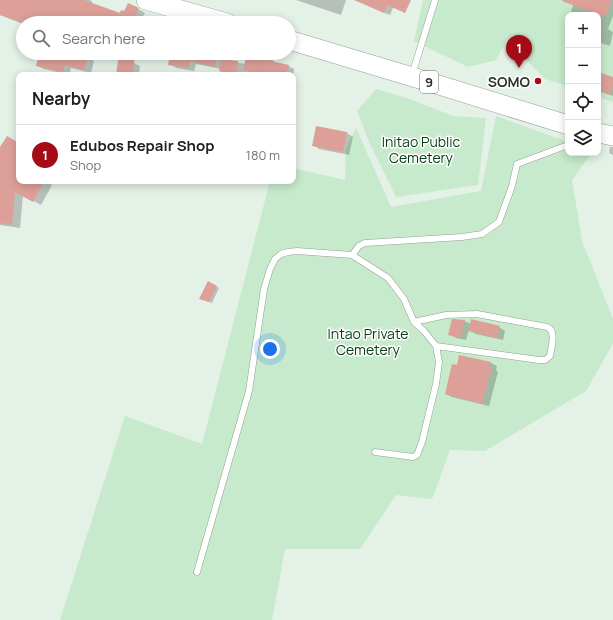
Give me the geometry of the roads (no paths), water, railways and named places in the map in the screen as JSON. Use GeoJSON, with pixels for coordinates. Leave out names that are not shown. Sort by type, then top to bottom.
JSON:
{"type":"FeatureCollection","features":[{"type":"Feature","properties":{"kind":"highway"},"geometry":{"type":"LineString","coordinates":[[146,0],[203,16]]}},
{"type":"Feature","properties":{"kind":"highway","name":"9"},"geometry":{"type":"LineString","coordinates":[[296,42],[565,124]]}},
{"type":"Feature","properties":{"kind":"highway"},"geometry":{"type":"LineString","coordinates":[[601,134],[613,136]]}},
{"type":"Feature","properties":{"kind":"lane"},"geometry":{"type":"LineString","coordinates":[[412,77],[435,0]]}},
{"type":"Feature","properties":{"kind":"lane"},"geometry":{"type":"LineString","coordinates":[[352,255],[359,246],[365,243],[462,237],[482,234],[499,222],[512,186],[517,164],[565,146]]}},
{"type":"Feature","properties":{"kind":"lane"},"geometry":{"type":"LineString","coordinates":[[197,572],[249,391],[264,289],[270,269],[275,259],[281,254],[297,251],[352,255],[388,278],[404,299],[414,322],[424,331],[436,346],[439,362],[436,384],[422,442],[417,455],[413,457],[376,452]]}},
{"type":"Feature","properties":{"kind":"lane"},"geometry":{"type":"LineString","coordinates":[[414,322],[451,315],[477,314],[547,327],[553,332],[550,356],[545,360],[436,346]]}},
{"type":"Feature","properties":{"kind":"place","name":"Edubos Repair Shop"},"geometry":{"type":"Point","coordinates":[519,68]}},
{"type":"Feature","properties":{"kind":"place","name":"SOMO"},"geometry":{"type":"Point","coordinates":[538,81]}},
{"type":"Feature","properties":{"kind":"park label","name":"Initao Public Cemetery"},"geometry":{"type":"Point","coordinates":[421,150]}},
{"type":"Feature","properties":{"kind":"park label","name":"Intao Private Cemetery"},"geometry":{"type":"Point","coordinates":[368,342]}}]}
